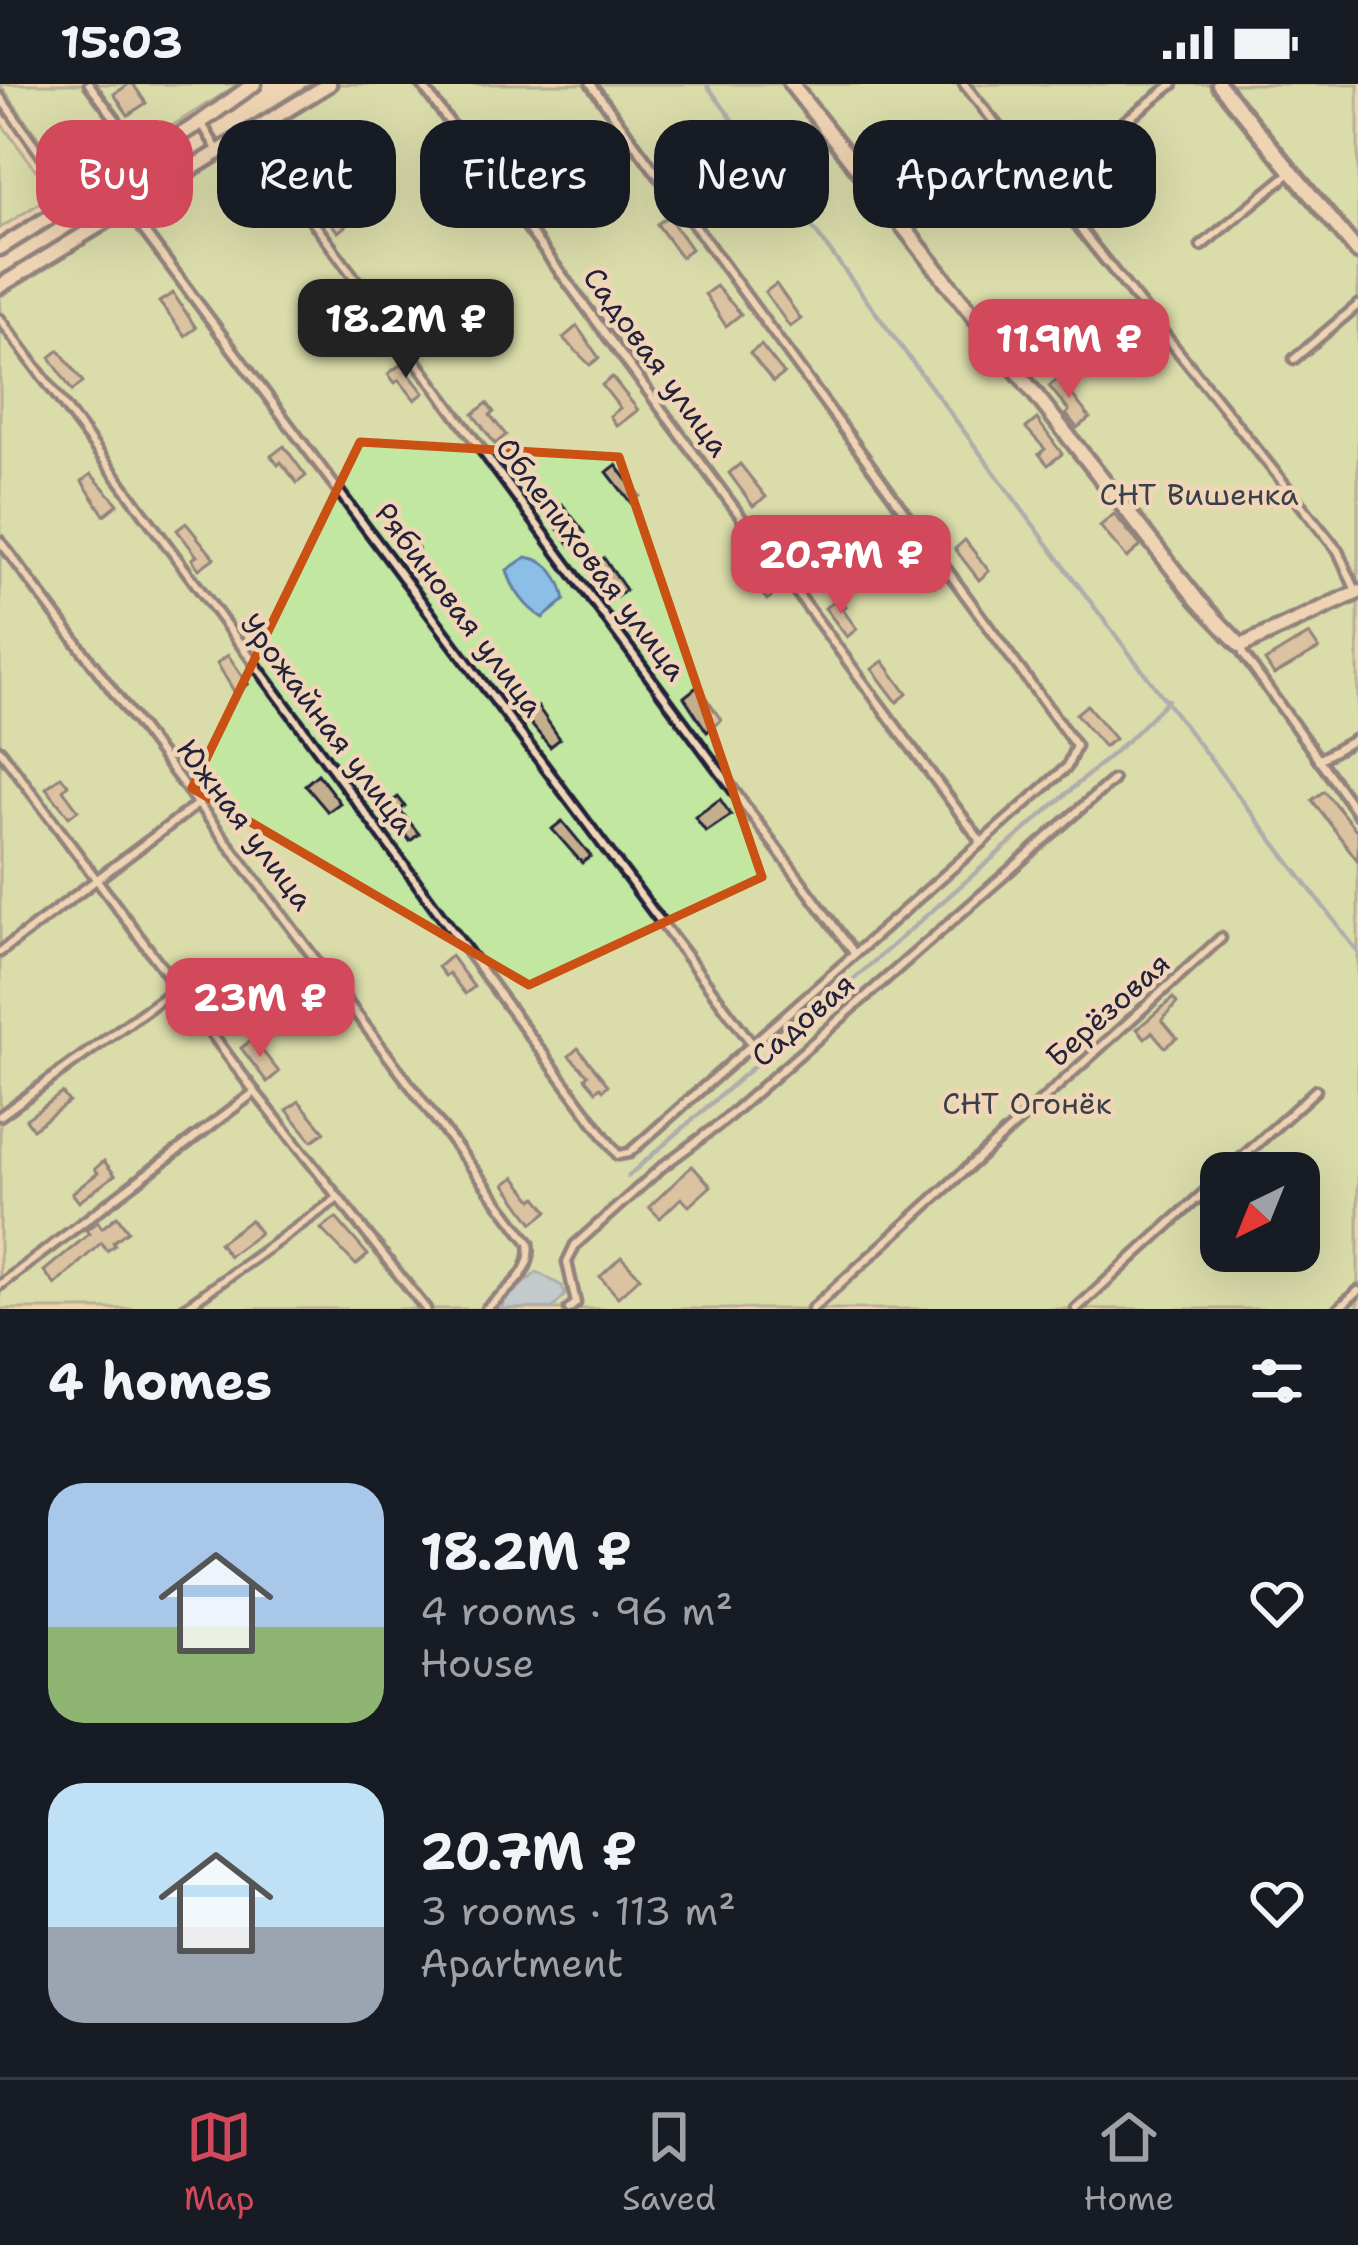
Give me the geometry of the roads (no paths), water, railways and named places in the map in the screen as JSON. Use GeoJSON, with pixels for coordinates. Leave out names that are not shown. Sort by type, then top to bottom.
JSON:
{"type":"FeatureCollection","features":[{"type":"Feature","properties":{"kind":"street"},"geometry":{"type":"LineString","coordinates":[[193,127],[253,84]]}},
{"type":"Feature","properties":{"kind":"street"},"geometry":{"type":"LineString","coordinates":[[271,120],[329,84]]}},
{"type":"Feature","properties":{"kind":"street"},"geometry":{"type":"LineString","coordinates":[[791,84],[1198,601],[1241,646],[1357,592]]}},
{"type":"Feature","properties":{"kind":"street"},"geometry":{"type":"LineString","coordinates":[[1219,84],[1358,252]]}},
{"type":"Feature","properties":{"kind":"street"},"geometry":{"type":"LineString","coordinates":[[0,248],[36,225]]}},
{"type":"Feature","properties":{"kind":"street"},"geometry":{"type":"LineString","coordinates":[[0,286],[94,228]]}},
{"type":"Feature","properties":{"kind":"lane"},"geometry":{"type":"LineString","coordinates":[[89,84],[116,120]]}},
{"type":"Feature","properties":{"kind":"lane","name":"Садовая улица"},"geometry":{"type":"LineString","coordinates":[[421,84],[982,843]]}},
{"type":"Feature","properties":{"kind":"lane"},"geometry":{"type":"LineString","coordinates":[[591,84],[1076,746],[1067,766],[751,1042]]}},
{"type":"Feature","properties":{"kind":"lane"},"geometry":{"type":"LineString","coordinates":[[964,84],[1338,551],[1357,592]]}},
{"type":"Feature","properties":{"kind":"lane"},"geometry":{"type":"LineString","coordinates":[[1126,120],[1173,84]]}},
{"type":"Feature","properties":{"kind":"lane"},"geometry":{"type":"LineString","coordinates":[[0,97],[36,148]]}},
{"type":"Feature","properties":{"kind":"lane"},"geometry":{"type":"LineString","coordinates":[[201,122],[217,149]]}},
{"type":"Feature","properties":{"kind":"lane"},"geometry":{"type":"LineString","coordinates":[[1201,246],[1291,172]]}},
{"type":"Feature","properties":{"kind":"lane","name":"Рябиновая улица"},"geometry":{"type":"LineString","coordinates":[[142,228],[751,1042]]}},
{"type":"Feature","properties":{"kind":"lane","name":"Облепиховая улица"},"geometry":{"type":"LineString","coordinates":[[318,228],[854,953]]}},
{"type":"Feature","properties":{"kind":"lane"},"geometry":{"type":"LineString","coordinates":[[1294,358],[1358,305]]}},
{"type":"Feature","properties":{"kind":"lane","name":"Урожайная улица"},"geometry":{"type":"LineString","coordinates":[[0,319],[618,1155],[629,1154],[751,1042]]}},
{"type":"Feature","properties":{"kind":"lane","name":"Южная улица"},"geometry":{"type":"LineString","coordinates":[[0,542],[529,1243],[530,1258],[522,1275],[486,1309]]}},
{"type":"Feature","properties":{"kind":"lane"},"geometry":{"type":"LineString","coordinates":[[1241,646],[1358,814]]}},
{"type":"Feature","properties":{"kind":"lane"},"geometry":{"type":"LineString","coordinates":[[1318,760],[1358,738]]}},
{"type":"Feature","properties":{"kind":"lane"},"geometry":{"type":"LineString","coordinates":[[0,750],[255,1092],[423,1306],[410,1309]]}},
{"type":"Feature","properties":{"kind":"lane","name":"Садовая"},"geometry":{"type":"LineString","coordinates":[[569,1309],[576,1303],[567,1262],[574,1245],[663,1166],[721,1123],[1113,780]]}},
{"type":"Feature","properties":{"kind":"lane"},"geometry":{"type":"LineString","coordinates":[[0,952],[199,802]]}},
{"type":"Feature","properties":{"kind":"lane","name":"Берёзовая"},"geometry":{"type":"LineString","coordinates":[[812,1309],[1221,938]]}},
{"type":"Feature","properties":{"kind":"lane"},"geometry":{"type":"LineString","coordinates":[[0,1116],[178,987]]}},
{"type":"Feature","properties":{"kind":"lane"},"geometry":{"type":"LineString","coordinates":[[1248,1152],[1316,1090]]}},
{"type":"Feature","properties":{"kind":"lane"},"geometry":{"type":"LineString","coordinates":[[0,1286],[255,1092]]}},
{"type":"Feature","properties":{"kind":"lane"},"geometry":{"type":"LineString","coordinates":[[1076,1309],[1200,1196]]}},
{"type":"Feature","properties":{"kind":"lane"},"geometry":{"type":"LineString","coordinates":[[183,1309],[338,1198]]}},
{"type":"Feature","properties":{"kind":"lane"},"geometry":{"type":"LineString","coordinates":[[1338,1309],[1358,1292]]}},
{"type":"Feature","properties":{"kind":"water"},"geometry":{"type":"Polygon","coordinates":[[[526,557],[547,566],[563,592],[565,600],[543,618],[520,597],[507,570],[526,557]]]}},
{"type":"Feature","properties":{"kind":"water"},"geometry":{"type":"Polygon","coordinates":[[[537,1272],[562,1286],[565,1295],[553,1308],[501,1309],[505,1299],[537,1272]]]}},
{"type":"Feature","properties":{"kind":"waterway"},"geometry":{"type":"LineString","coordinates":[[706,84],[1110,628],[1358,952]]}},
{"type":"Feature","properties":{"kind":"waterway"},"geometry":{"type":"LineString","coordinates":[[628,1176],[1168,700]]}},
{"type":"Feature","properties":{"kind":"park label","name":"СНТ Вишенка"},"geometry":{"type":"Point","coordinates":[1199,495]}},
{"type":"Feature","properties":{"kind":"park label","name":"СНТ Огонёк"},"geometry":{"type":"Point","coordinates":[1027,1104]}}]}
